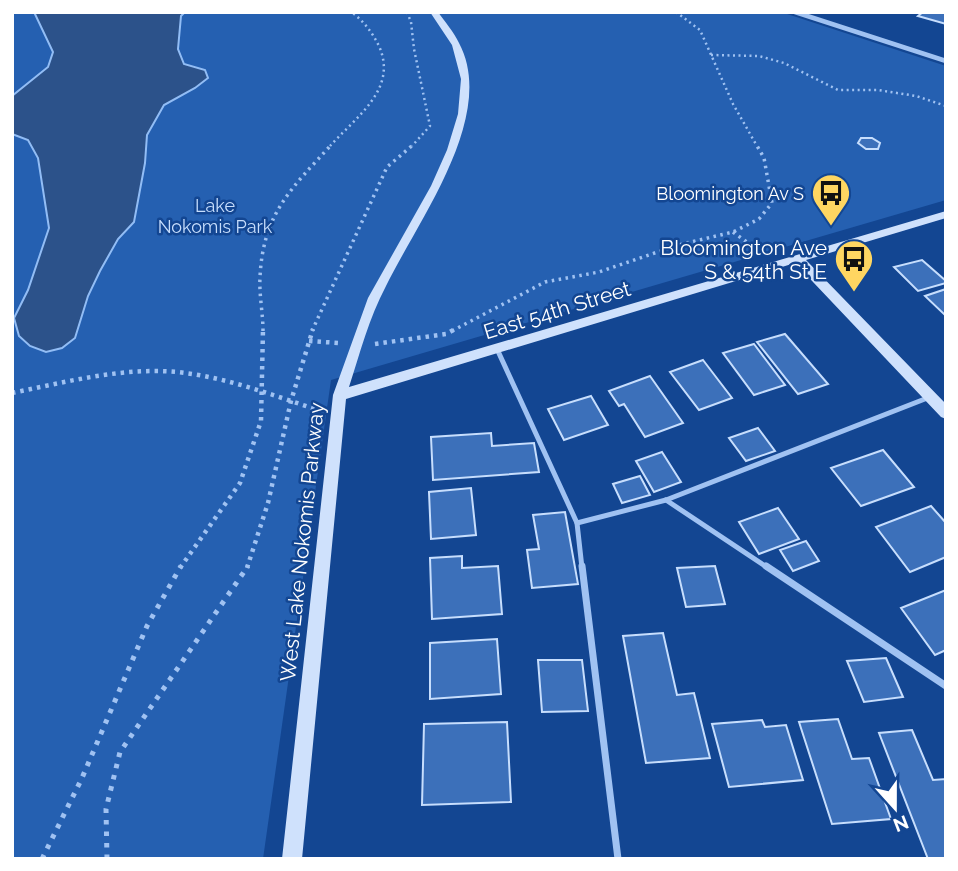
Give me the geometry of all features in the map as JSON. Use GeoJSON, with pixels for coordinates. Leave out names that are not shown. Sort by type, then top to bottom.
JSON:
{"type":"FeatureCollection","features":[{"type":"Feature","properties":{"kind":"street","name":"West Lake Nokomis Parkway"},"geometry":{"type":"LineString","coordinates":[[292,859],[340,395],[356,344],[379,286],[433,190],[458,138],[465,110],[466,81],[458,55],[441,20],[434,12]]}},
{"type":"Feature","properties":{"kind":"street"},"geometry":{"type":"LineString","coordinates":[[795,12],[946,61]]}},
{"type":"Feature","properties":{"kind":"street","name":"East 54th Street"},"geometry":{"type":"LineString","coordinates":[[340,395],[944,216]]}},
{"type":"Feature","properties":{"kind":"street"},"geometry":{"type":"LineString","coordinates":[[797,258],[946,413]]}},
{"type":"Feature","properties":{"kind":"lane"},"geometry":{"type":"LineString","coordinates":[[497,349],[577,523],[618,859]]}},
{"type":"Feature","properties":{"kind":"lane"},"geometry":{"type":"LineString","coordinates":[[577,523],[666,500],[930,397]]}},
{"type":"Feature","properties":{"kind":"lane"},"geometry":{"type":"LineString","coordinates":[[666,500],[946,686]]}},
{"type":"Feature","properties":{"kind":"path"},"geometry":{"type":"LineString","coordinates":[[42,859],[82,778],[147,626],[188,555],[240,483],[261,421],[263,327],[260,276],[267,228],[289,191],[381,90],[386,63],[377,42],[361,19],[351,12]]}},
{"type":"Feature","properties":{"kind":"path"},"geometry":{"type":"LineString","coordinates":[[107,859],[106,808],[120,752],[250,563],[268,503],[291,401],[308,341],[340,263],[387,167],[419,140],[430,126],[424,83],[414,52],[412,22],[407,12]]}},
{"type":"Feature","properties":{"kind":"path"},"geometry":{"type":"LineString","coordinates":[[308,341],[379,345],[446,334],[545,282],[599,272],[678,245],[733,232],[760,219],[772,204],[764,158],[733,104],[700,30],[676,12]]}},
{"type":"Feature","properties":{"kind":"path"},"geometry":{"type":"LineString","coordinates":[[711,55],[759,57],[783,64],[838,90],[878,90],[916,96],[946,106]]}},
{"type":"Feature","properties":{"kind":"path"},"geometry":{"type":"LineString","coordinates":[[733,232],[748,243],[751,250],[758,251]]}},
{"type":"Feature","properties":{"kind":"path"},"geometry":{"type":"LineString","coordinates":[[12,393],[93,378],[158,371],[217,380],[319,410]]}},
{"type":"Feature","properties":{"kind":"green space","name":"Lake Nokomis Park"},"geometry":{"type":"Polygon","coordinates":[[[12,12],[781,12],[946,66],[946,200],[331,380],[263,859],[12,859],[12,12]]]}},
{"type":"Feature","properties":{"kind":"shaded area"},"geometry":{"type":"Polygon","coordinates":[[[34,12],[185,12],[181,16],[178,49],[184,64],[205,70],[208,78],[164,105],[147,135],[145,163],[134,222],[118,239],[100,271],[88,296],[75,338],[62,348],[46,352],[30,346],[19,336],[14,318],[28,290],[49,228],[38,158],[28,140],[12,134],[12,96],[48,67],[53,52],[34,12]]]}},
{"type":"Feature","properties":{"kind":"building"},"geometry":{"type":"Polygon","coordinates":[[[923,12],[946,12],[946,24],[918,16],[923,12]]]}},
{"type":"Feature","properties":{"kind":"building"},"geometry":{"type":"Polygon","coordinates":[[[861,138],[872,138],[880,143],[878,149],[866,149],[858,143],[861,138]]]}},
{"type":"Feature","properties":{"kind":"building"},"geometry":{"type":"Polygon","coordinates":[[[922,260],[946,283],[918,291],[894,267],[922,260]]]}},
{"type":"Feature","properties":{"kind":"building"},"geometry":{"type":"Polygon","coordinates":[[[946,289],[946,316],[925,296],[946,289]]]}},
{"type":"Feature","properties":{"kind":"building"},"geometry":{"type":"Polygon","coordinates":[[[785,334],[828,384],[798,394],[757,342],[785,334]]]}},
{"type":"Feature","properties":{"kind":"building"},"geometry":{"type":"Polygon","coordinates":[[[754,344],[785,385],[754,395],[723,353],[754,344]]]}},
{"type":"Feature","properties":{"kind":"building"},"geometry":{"type":"Polygon","coordinates":[[[703,360],[732,398],[699,410],[670,372],[703,360]]]}},
{"type":"Feature","properties":{"kind":"building"},"geometry":{"type":"Polygon","coordinates":[[[650,376],[683,423],[645,437],[624,404],[619,406],[609,391],[650,376]]]}},
{"type":"Feature","properties":{"kind":"building"},"geometry":{"type":"Polygon","coordinates":[[[591,396],[608,425],[564,440],[548,409],[591,396]]]}},
{"type":"Feature","properties":{"kind":"building"},"geometry":{"type":"Polygon","coordinates":[[[758,428],[775,451],[746,461],[729,438],[758,428]]]}},
{"type":"Feature","properties":{"kind":"building"},"geometry":{"type":"Polygon","coordinates":[[[491,433],[492,446],[534,443],[539,472],[433,480],[431,437],[491,433]]]}},
{"type":"Feature","properties":{"kind":"building"},"geometry":{"type":"Polygon","coordinates":[[[883,450],[914,487],[861,506],[831,468],[883,450]]]}},
{"type":"Feature","properties":{"kind":"building"},"geometry":{"type":"Polygon","coordinates":[[[662,452],[681,482],[654,492],[636,461],[662,452]]]}},
{"type":"Feature","properties":{"kind":"building"},"geometry":{"type":"Polygon","coordinates":[[[640,476],[650,495],[622,503],[613,484],[640,476]]]}},
{"type":"Feature","properties":{"kind":"building"},"geometry":{"type":"Polygon","coordinates":[[[471,488],[476,535],[431,539],[429,492],[471,488]]]}},
{"type":"Feature","properties":{"kind":"building"},"geometry":{"type":"Polygon","coordinates":[[[931,506],[946,523],[946,557],[910,572],[876,527],[931,506]]]}},
{"type":"Feature","properties":{"kind":"building"},"geometry":{"type":"Polygon","coordinates":[[[778,508],[799,539],[759,554],[739,522],[778,508]]]}},
{"type":"Feature","properties":{"kind":"building"},"geometry":{"type":"Polygon","coordinates":[[[565,512],[578,584],[532,588],[527,550],[539,549],[533,515],[565,512]]]}},
{"type":"Feature","properties":{"kind":"building"},"geometry":{"type":"Polygon","coordinates":[[[806,541],[819,561],[793,571],[780,550],[806,541]]]}},
{"type":"Feature","properties":{"kind":"building"},"geometry":{"type":"Polygon","coordinates":[[[462,556],[462,568],[498,566],[502,614],[432,619],[430,558],[462,556]]]}},
{"type":"Feature","properties":{"kind":"building"},"geometry":{"type":"Polygon","coordinates":[[[715,566],[725,604],[686,607],[677,568],[715,566]]]}},
{"type":"Feature","properties":{"kind":"building"},"geometry":{"type":"Polygon","coordinates":[[[946,590],[946,650],[935,655],[901,608],[946,590]]]}},
{"type":"Feature","properties":{"kind":"building"},"geometry":{"type":"Polygon","coordinates":[[[663,633],[677,695],[694,693],[710,758],[646,763],[623,636],[663,633]]]}},
{"type":"Feature","properties":{"kind":"building"},"geometry":{"type":"Polygon","coordinates":[[[497,639],[501,694],[430,699],[430,643],[497,639]]]}},
{"type":"Feature","properties":{"kind":"building"},"geometry":{"type":"Polygon","coordinates":[[[886,658],[903,697],[864,702],[847,661],[886,658]]]}},
{"type":"Feature","properties":{"kind":"building"},"geometry":{"type":"Polygon","coordinates":[[[538,660],[582,660],[588,711],[542,712],[538,660]]]}},
{"type":"Feature","properties":{"kind":"building"},"geometry":{"type":"Polygon","coordinates":[[[838,719],[852,759],[869,758],[891,819],[832,824],[799,722],[838,719]]]}},
{"type":"Feature","properties":{"kind":"building"},"geometry":{"type":"Polygon","coordinates":[[[762,720],[765,727],[786,725],[803,780],[729,787],[712,724],[762,720]]]}},
{"type":"Feature","properties":{"kind":"building"},"geometry":{"type":"Polygon","coordinates":[[[507,722],[511,802],[422,805],[424,724],[507,722]]]}},
{"type":"Feature","properties":{"kind":"building"},"geometry":{"type":"Polygon","coordinates":[[[912,730],[933,780],[946,779],[946,859],[928,859],[879,733],[912,730]]]}},
{"type":"Feature","properties":{"kind":"place","name":"Bloomington Av S"},"geometry":{"type":"Point","coordinates":[831,227]}},
{"type":"Feature","properties":{"kind":"place","name":"Bloomington Ave S & 54th St E"},"geometry":{"type":"Point","coordinates":[854,293]}}]}
